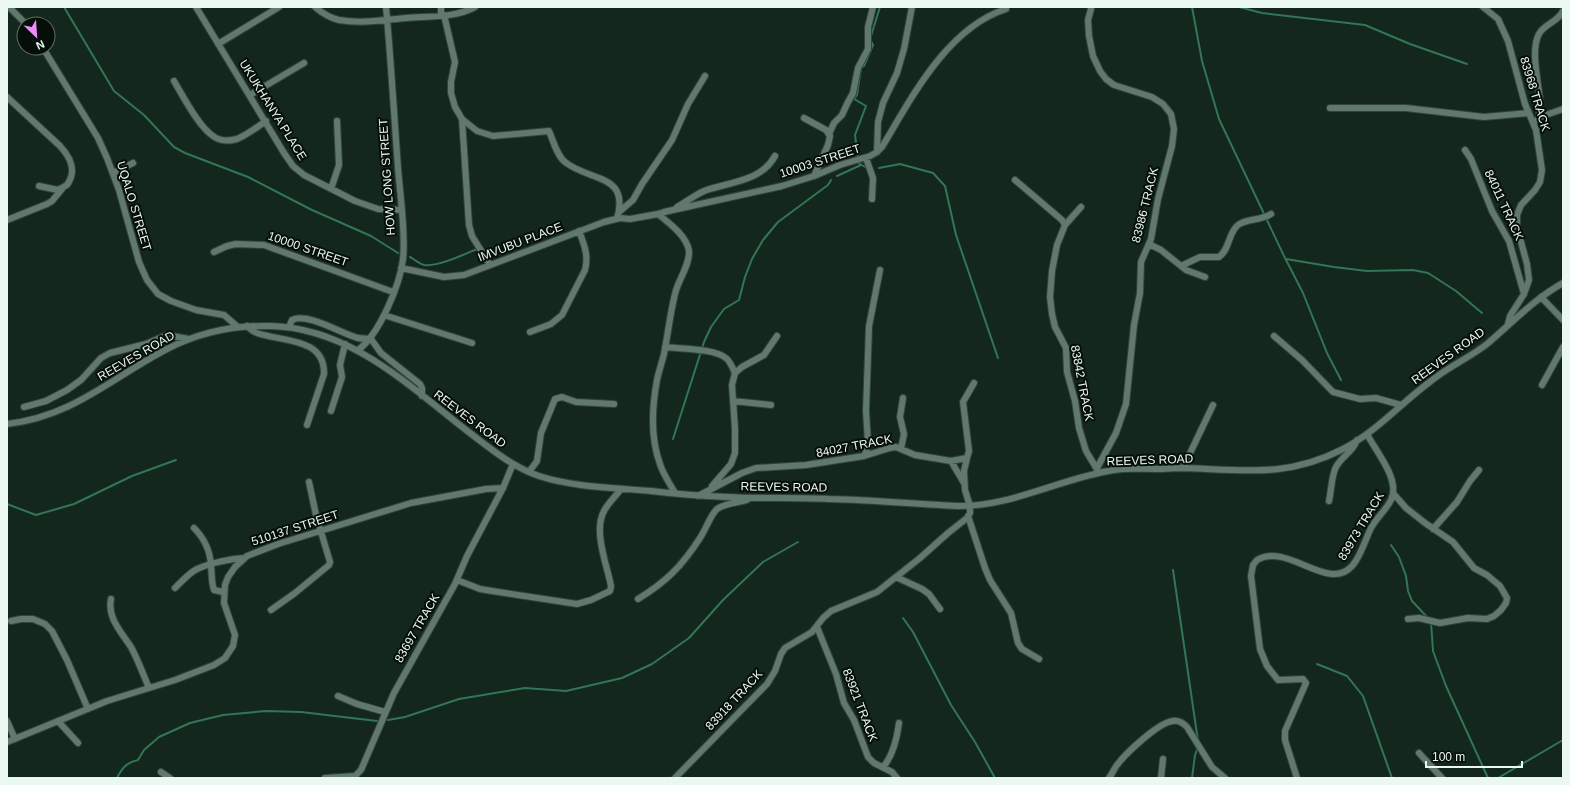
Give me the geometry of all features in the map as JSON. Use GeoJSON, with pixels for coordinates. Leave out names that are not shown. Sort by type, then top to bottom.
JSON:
{"type":"FeatureCollection","features":[{"type":"Feature","properties":{"kind":"street"},"geometry":{"type":"LineString","coordinates":[[9,7],[18,16]]}},
{"type":"Feature","properties":{"kind":"street","name":"UKUKHANYA PLACE"},"geometry":{"type":"LineString","coordinates":[[196,7],[284,153],[296,169],[308,177],[371,207],[402,210]]}},
{"type":"Feature","properties":{"kind":"street"},"geometry":{"type":"LineString","coordinates":[[218,44],[279,7]]}},
{"type":"Feature","properties":{"kind":"street"},"geometry":{"type":"LineString","coordinates":[[315,7],[327,16],[339,20],[387,20],[443,16],[465,12],[475,7]]}},
{"type":"Feature","properties":{"kind":"street","name":"HOW LONG STREET"},"geometry":{"type":"LineString","coordinates":[[358,350],[371,339],[384,315],[401,268],[403,252],[402,210],[386,7]]}},
{"type":"Feature","properties":{"kind":"street"},"geometry":{"type":"LineString","coordinates":[[441,7],[455,62],[451,82],[451,93],[455,107],[462,119],[477,131],[493,136],[550,131],[563,161],[580,170],[608,181],[613,185],[620,201],[618,216]]}},
{"type":"Feature","properties":{"kind":"street"},"geometry":{"type":"LineString","coordinates":[[814,176],[828,145],[830,139],[829,134],[834,123],[842,115],[853,93],[858,68],[868,49],[868,27],[873,7]]}},
{"type":"Feature","properties":{"kind":"street"},"geometry":{"type":"LineString","coordinates":[[877,152],[878,122],[883,103],[897,74],[904,49],[912,7]]}},
{"type":"Feature","properties":{"kind":"street","name":"83968 TRACK"},"geometry":{"type":"LineString","coordinates":[[1483,7],[1492,12],[1501,24],[1508,41],[1521,89],[1536,130],[1542,170],[1541,178],[1535,190],[1521,205],[1517,215],[1517,227],[1529,274],[1529,280],[1524,294],[1510,316],[1508,324]]}},
{"type":"Feature","properties":{"kind":"street","name":"10003 STREET"},"geometry":{"type":"LineString","coordinates":[[647,216],[775,188],[814,176],[840,165],[866,158],[877,152],[939,58],[981,20],[989,15],[1006,9]]}},
{"type":"Feature","properties":{"kind":"street","name":"83986 TRACK"},"geometry":{"type":"LineString","coordinates":[[1091,9],[1088,20],[1089,36],[1093,56],[1100,71],[1114,85],[1152,97],[1163,104],[1170,114],[1173,124],[1172,146],[1158,199],[1149,244],[1141,262],[1140,293],[1134,325],[1126,404],[1116,433],[1097,470]]}},
{"type":"Feature","properties":{"kind":"street"},"geometry":{"type":"LineString","coordinates":[[1534,125],[1539,117],[1540,101],[1535,58],[1536,39],[1540,31],[1561,15],[1563,10]]}},
{"type":"Feature","properties":{"kind":"street","name":"UQALO STREET"},"geometry":{"type":"LineString","coordinates":[[49,56],[98,138],[113,173],[139,262],[147,280],[154,290],[164,298],[181,306],[224,315],[238,327]]}},
{"type":"Feature","properties":{"kind":"street"},"geometry":{"type":"LineString","coordinates":[[250,95],[304,63]]}},
{"type":"Feature","properties":{"kind":"street"},"geometry":{"type":"LineString","coordinates":[[618,216],[633,200],[646,177],[672,140],[688,104],[705,76]]}},
{"type":"Feature","properties":{"kind":"street"},"geometry":{"type":"LineString","coordinates":[[174,81],[201,124],[216,138],[227,140],[238,138],[266,121]]}},
{"type":"Feature","properties":{"kind":"street"},"geometry":{"type":"LineString","coordinates":[[7,97],[68,155],[72,165],[72,176],[67,185],[52,201],[7,220]]}},
{"type":"Feature","properties":{"kind":"street"},"geometry":{"type":"LineString","coordinates":[[1330,108],[1406,108],[1484,116],[1529,113]]}},
{"type":"Feature","properties":{"kind":"street"},"geometry":{"type":"LineString","coordinates":[[1539,117],[1563,109]]}},
{"type":"Feature","properties":{"kind":"street"},"geometry":{"type":"LineString","coordinates":[[804,118],[826,130],[829,134]]}},
{"type":"Feature","properties":{"kind":"street"},"geometry":{"type":"LineString","coordinates":[[462,119],[468,225],[472,236],[490,265]]}},
{"type":"Feature","properties":{"kind":"street"},"geometry":{"type":"LineString","coordinates":[[331,188],[339,165],[337,121]]}},
{"type":"Feature","properties":{"kind":"street","name":"84011 TRACK"},"geometry":{"type":"LineString","coordinates":[[1465,150],[1471,159],[1492,211],[1509,241],[1524,294]]}},
{"type":"Feature","properties":{"kind":"street"},"geometry":{"type":"LineString","coordinates":[[673,210],[704,191],[757,174],[768,166],[775,156]]}},
{"type":"Feature","properties":{"kind":"street"},"geometry":{"type":"LineString","coordinates":[[866,158],[873,178],[872,199]]}},
{"type":"Feature","properties":{"kind":"street"},"geometry":{"type":"LineString","coordinates":[[113,173],[133,164]]}},
{"type":"Feature","properties":{"kind":"street"},"geometry":{"type":"LineString","coordinates":[[1015,180],[1062,220],[1065,225]]}},
{"type":"Feature","properties":{"kind":"street"},"geometry":{"type":"LineString","coordinates":[[39,186],[52,189],[62,189]]}},
{"type":"Feature","properties":{"kind":"street","name":"83842 TRACK"},"geometry":{"type":"LineString","coordinates":[[1081,207],[1065,225],[1057,245],[1051,283],[1051,308],[1055,327],[1066,348],[1067,372],[1075,401],[1082,440],[1090,459],[1097,470]]}},
{"type":"Feature","properties":{"kind":"street"},"geometry":{"type":"LineString","coordinates":[[658,214],[683,237],[687,243],[689,252],[686,265],[676,289],[671,310],[665,347],[657,379],[654,404],[653,432],[659,462],[675,493]]}},
{"type":"Feature","properties":{"kind":"street"},"geometry":{"type":"LineString","coordinates":[[1180,266],[1200,257],[1219,257],[1225,250],[1232,233],[1239,224],[1249,220],[1261,219],[1271,214]]}},
{"type":"Feature","properties":{"kind":"street","name":"IMVUBU PLACE"},"geometry":{"type":"LineString","coordinates":[[401,268],[444,277],[455,277],[464,275],[618,216],[630,219],[647,216]]}},
{"type":"Feature","properties":{"kind":"street"},"geometry":{"type":"LineString","coordinates":[[530,332],[556,321],[562,315],[585,270],[587,253],[579,231]]}},
{"type":"Feature","properties":{"kind":"street","name":"10000 STREET"},"geometry":{"type":"LineString","coordinates":[[214,252],[236,244],[264,245],[393,292]]}},
{"type":"Feature","properties":{"kind":"street"},"geometry":{"type":"LineString","coordinates":[[1149,244],[1161,250],[1186,270],[1205,277]]}},
{"type":"Feature","properties":{"kind":"street"},"geometry":{"type":"LineString","coordinates":[[864,456],[868,443],[866,411],[869,326],[880,270]]}},
{"type":"Feature","properties":{"kind":"street","name":"REEVES ROAD"},"geometry":{"type":"LineString","coordinates":[[7,424],[34,420],[70,407],[168,349],[189,339],[211,332],[238,327],[289,327],[317,333],[358,350],[377,362],[513,464],[545,478],[571,483],[621,489],[698,496],[831,499],[970,506],[1006,500],[1080,477],[1097,470],[1184,468],[1253,472],[1281,469],[1316,461],[1343,449],[1367,434],[1437,376],[1478,350],[1541,297],[1563,283]]}},
{"type":"Feature","properties":{"kind":"street"},"geometry":{"type":"LineString","coordinates":[[1541,297],[1563,320]]}},
{"type":"Feature","properties":{"kind":"street"},"geometry":{"type":"LineString","coordinates":[[384,315],[472,344]]}},
{"type":"Feature","properties":{"kind":"street"},"geometry":{"type":"LineString","coordinates":[[289,327],[292,320],[300,318],[329,325],[357,338],[371,339],[381,353],[420,384],[422,388],[422,396]]}},
{"type":"Feature","properties":{"kind":"street"},"geometry":{"type":"LineString","coordinates":[[247,326],[258,333],[296,342],[310,348],[321,357],[324,366],[324,374],[307,425]]}},
{"type":"Feature","properties":{"kind":"street"},"geometry":{"type":"LineString","coordinates":[[24,407],[46,401],[67,390],[81,380],[101,358],[110,353],[146,344],[167,335],[189,339]]}},
{"type":"Feature","properties":{"kind":"street"},"geometry":{"type":"LineString","coordinates":[[709,489],[725,472],[734,459],[736,444],[732,384],[735,373],[742,367],[764,355],[777,336]]}},
{"type":"Feature","properties":{"kind":"street"},"geometry":{"type":"LineString","coordinates":[[1274,336],[1302,360],[1333,392],[1360,399],[1376,398],[1401,405]]}},
{"type":"Feature","properties":{"kind":"street"},"geometry":{"type":"LineString","coordinates":[[331,411],[342,377],[340,365],[345,344]]}},
{"type":"Feature","properties":{"kind":"street"},"geometry":{"type":"LineString","coordinates":[[665,347],[702,350],[722,356],[729,361],[735,373]]}},
{"type":"Feature","properties":{"kind":"street"},"geometry":{"type":"LineString","coordinates":[[1542,385],[1563,347]]}},
{"type":"Feature","properties":{"kind":"street"},"geometry":{"type":"LineString","coordinates":[[974,383],[963,402],[969,451],[964,468],[964,484],[966,496],[970,506],[968,516],[990,580],[1011,613],[1018,643],[1022,649],[1039,659]]}},
{"type":"Feature","properties":{"kind":"street"},"geometry":{"type":"LineString","coordinates":[[530,472],[537,460],[541,433],[555,399],[562,397],[576,402],[614,404]]}},
{"type":"Feature","properties":{"kind":"street"},"geometry":{"type":"LineString","coordinates":[[902,449],[904,434],[900,417],[903,398]]}},
{"type":"Feature","properties":{"kind":"street"},"geometry":{"type":"LineString","coordinates":[[733,401],[772,405]]}},
{"type":"Feature","properties":{"kind":"street"},"geometry":{"type":"LineString","coordinates":[[1184,468],[1213,405]]}},
{"type":"Feature","properties":{"kind":"street","name":"83973 TRACK"},"geometry":{"type":"LineString","coordinates":[[1297,778],[1285,740],[1285,731],[1306,683],[1302,679],[1278,680],[1265,663],[1260,650],[1259,630],[1251,583],[1251,571],[1256,561],[1259,559],[1275,556],[1299,562],[1324,573],[1330,574],[1343,572],[1349,569],[1357,559],[1374,522],[1388,505],[1393,493],[1390,474],[1367,434]]}},
{"type":"Feature","properties":{"kind":"street"},"geometry":{"type":"LineString","coordinates":[[1329,501],[1336,466],[1354,447],[1357,440]]}},
{"type":"Feature","properties":{"kind":"street","name":"84027 TRACK"},"geometry":{"type":"LineString","coordinates":[[698,496],[746,471],[756,468],[806,465],[864,456],[896,447],[915,455],[951,461],[967,458]]}},
{"type":"Feature","properties":{"kind":"street"},"geometry":{"type":"LineString","coordinates":[[951,461],[964,484]]}},
{"type":"Feature","properties":{"kind":"street","name":"83697 TRACK"},"geometry":{"type":"LineString","coordinates":[[325,778],[356,777],[363,768],[394,693],[457,580],[503,488],[513,464]]}},
{"type":"Feature","properties":{"kind":"street"},"geometry":{"type":"LineString","coordinates":[[1433,529],[1457,502],[1479,470]]}},
{"type":"Feature","properties":{"kind":"street"},"geometry":{"type":"LineString","coordinates":[[271,610],[295,593],[329,565],[330,562],[320,530],[309,482]]}},
{"type":"Feature","properties":{"kind":"street","name":"510137 STREET"},"geometry":{"type":"LineString","coordinates":[[223,592],[228,577],[235,567],[244,558],[262,549],[422,500],[486,489],[503,488]]}},
{"type":"Feature","properties":{"kind":"street"},"geometry":{"type":"LineString","coordinates":[[457,580],[492,591],[572,604],[591,600],[607,594],[610,591],[611,586],[601,544],[601,520],[604,510],[621,489]]}},
{"type":"Feature","properties":{"kind":"street"},"geometry":{"type":"LineString","coordinates":[[1393,493],[1406,508],[1433,529],[1454,542],[1474,568],[1487,575],[1500,586],[1507,598],[1506,603],[1498,613],[1487,619],[1468,618],[1440,623],[1418,618],[1408,619]]}},
{"type":"Feature","properties":{"kind":"street"},"geometry":{"type":"LineString","coordinates":[[638,599],[661,585],[676,571],[700,538],[717,510],[724,506],[754,498]]}},
{"type":"Feature","properties":{"kind":"street","name":"83918 TRACK"},"geometry":{"type":"LineString","coordinates":[[675,778],[767,684],[785,648],[809,634],[831,611],[873,594],[896,577],[968,516]]}},
{"type":"Feature","properties":{"kind":"street"},"geometry":{"type":"LineString","coordinates":[[7,742],[118,697],[175,680],[214,665],[225,658],[233,646],[234,635],[226,611],[223,592],[214,590],[211,565],[204,542],[194,528]]}},
{"type":"Feature","properties":{"kind":"street"},"geometry":{"type":"LineString","coordinates":[[175,588],[189,574],[197,569],[231,559],[244,558]]}},
{"type":"Feature","properties":{"kind":"street"},"geometry":{"type":"LineString","coordinates":[[896,577],[922,589],[929,594],[940,609]]}},
{"type":"Feature","properties":{"kind":"street"},"geometry":{"type":"LineString","coordinates":[[111,599],[110,605],[114,620],[131,647],[149,688]]}},
{"type":"Feature","properties":{"kind":"street"},"geometry":{"type":"LineString","coordinates":[[11,621],[33,619],[45,624],[52,631],[67,660],[88,709]]}},
{"type":"Feature","properties":{"kind":"street","name":"83921 TRACK"},"geometry":{"type":"LineString","coordinates":[[817,627],[836,674],[844,703],[854,720],[868,757],[874,763],[892,772],[897,778]]}},
{"type":"Feature","properties":{"kind":"street"},"geometry":{"type":"LineString","coordinates":[[338,696],[357,704],[385,712]]}},
{"type":"Feature","properties":{"kind":"street"},"geometry":{"type":"LineString","coordinates":[[7,721],[15,739]]}},
{"type":"Feature","properties":{"kind":"street"},"geometry":{"type":"LineString","coordinates":[[58,721],[78,743]]}},
{"type":"Feature","properties":{"kind":"street"},"geometry":{"type":"LineString","coordinates":[[1109,778],[1117,765],[1144,738],[1162,724],[1172,721],[1181,722],[1187,726],[1212,767],[1225,778]]}},
{"type":"Feature","properties":{"kind":"street"},"geometry":{"type":"LineString","coordinates":[[883,767],[887,763],[898,735],[899,723]]}},
{"type":"Feature","properties":{"kind":"street"},"geometry":{"type":"LineString","coordinates":[[1419,753],[1442,778]]}},
{"type":"Feature","properties":{"kind":"street"},"geometry":{"type":"LineString","coordinates":[[1161,778],[1163,759]]}},
{"type":"Feature","properties":{"kind":"street"},"geometry":{"type":"LineString","coordinates":[[161,772],[170,778]]}},
{"type":"Feature","properties":{"kind":"waterway"},"geometry":{"type":"LineString","coordinates":[[64,7],[114,91],[144,115],[174,147],[185,153],[248,177],[312,210],[371,236],[398,253]]}},
{"type":"Feature","properties":{"kind":"waterway"},"geometry":{"type":"LineString","coordinates":[[858,158],[855,135],[866,106],[854,99],[857,95],[861,68],[864,66],[873,45],[870,39],[880,7]]}},
{"type":"Feature","properties":{"kind":"waterway"},"geometry":{"type":"LineString","coordinates":[[1192,7],[1202,61],[1219,119],[1303,293],[1327,353],[1341,380]]}},
{"type":"Feature","properties":{"kind":"waterway"},"geometry":{"type":"LineString","coordinates":[[1239,7],[1262,13],[1365,25],[1410,44],[1467,64]]}},
{"type":"Feature","properties":{"kind":"waterway"},"geometry":{"type":"LineString","coordinates":[[858,163],[867,168]]}},
{"type":"Feature","properties":{"kind":"waterway"},"geometry":{"type":"LineString","coordinates":[[879,168],[900,164],[933,173],[945,186],[956,235],[998,358]]}},
{"type":"Feature","properties":{"kind":"waterway"},"geometry":{"type":"LineString","coordinates":[[837,176],[861,165]]}},
{"type":"Feature","properties":{"kind":"waterway"},"geometry":{"type":"LineString","coordinates":[[673,439],[704,342],[711,327],[724,309],[739,300],[745,277],[752,259],[763,240],[778,222],[828,185],[831,180]]}},
{"type":"Feature","properties":{"kind":"waterway"},"geometry":{"type":"LineString","coordinates":[[410,257],[418,263],[429,265],[450,260],[477,249]]}},
{"type":"Feature","properties":{"kind":"waterway"},"geometry":{"type":"LineString","coordinates":[[1286,259],[1367,271],[1413,270],[1428,273],[1456,291],[1482,313]]}},
{"type":"Feature","properties":{"kind":"waterway"},"geometry":{"type":"LineString","coordinates":[[7,504],[36,515],[74,504],[132,476],[176,460]]}},
{"type":"Feature","properties":{"kind":"waterway"},"geometry":{"type":"LineString","coordinates":[[388,720],[405,717],[459,699],[525,688],[566,691],[622,678],[652,664],[689,638],[723,600],[763,562],[798,542]]}},
{"type":"Feature","properties":{"kind":"waterway"},"geometry":{"type":"LineString","coordinates":[[1391,545],[1399,557],[1406,576],[1408,591],[1412,601],[1427,617]]}},
{"type":"Feature","properties":{"kind":"waterway"},"geometry":{"type":"LineString","coordinates":[[1173,570],[1198,741]]}},
{"type":"Feature","properties":{"kind":"waterway"},"geometry":{"type":"LineString","coordinates":[[903,618],[913,632],[951,705],[975,742],[995,778]]}},
{"type":"Feature","properties":{"kind":"waterway"},"geometry":{"type":"LineString","coordinates":[[1431,622],[1433,651],[1446,686],[1488,778]]}},
{"type":"Feature","properties":{"kind":"waterway"},"geometry":{"type":"LineString","coordinates":[[1317,664],[1347,676],[1363,696],[1392,778]]}},
{"type":"Feature","properties":{"kind":"waterway"},"geometry":{"type":"LineString","coordinates":[[117,778],[125,766],[138,760],[144,750],[159,737],[190,723],[223,715],[266,711],[301,712],[377,721]]}},
{"type":"Feature","properties":{"kind":"waterway"},"geometry":{"type":"LineString","coordinates":[[1498,778],[1563,740]]}},
{"type":"Feature","properties":{"kind":"waterway"},"geometry":{"type":"LineString","coordinates":[[1192,778],[1195,755],[1198,747]]}}]}
